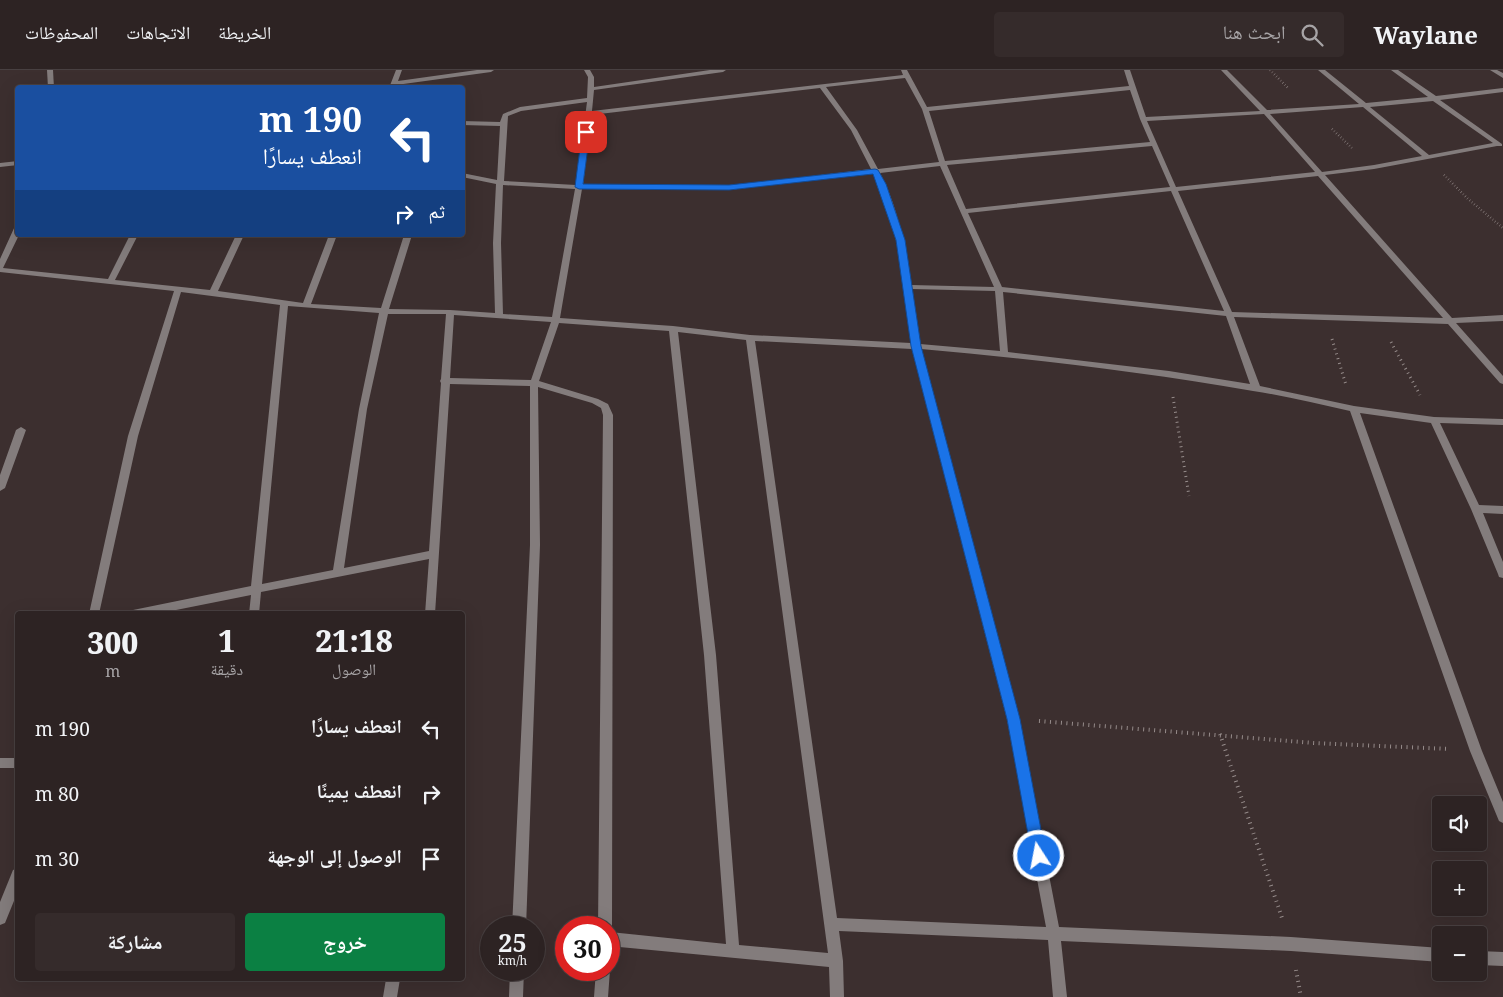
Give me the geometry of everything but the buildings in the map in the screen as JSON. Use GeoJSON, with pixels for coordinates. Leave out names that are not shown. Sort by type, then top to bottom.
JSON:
{"type":"FeatureCollection","features":[{"type":"Feature","properties":{"kind":"street"},"geometry":{"type":"LineString","coordinates":[[50,70],[51,85]]}},
{"type":"Feature","properties":{"kind":"street"},"geometry":{"type":"LineString","coordinates":[[393,85],[399,70]]}},
{"type":"Feature","properties":{"kind":"street"},"geometry":{"type":"LineString","coordinates":[[393,85],[491,70]]}},
{"type":"Feature","properties":{"kind":"street"},"geometry":{"type":"LineString","coordinates":[[520,916],[535,545],[534,384],[556,320],[579,187],[590,100],[590,77],[588,70]]}},
{"type":"Feature","properties":{"kind":"street"},"geometry":{"type":"LineString","coordinates":[[590,89],[723,70]]}},
{"type":"Feature","properties":{"kind":"street"},"geometry":{"type":"LineString","coordinates":[[1127,70],[1143,120],[1229,314],[1256,388]]}},
{"type":"Feature","properties":{"kind":"street"},"geometry":{"type":"LineString","coordinates":[[1224,70],[1266,113],[1503,381]]}},
{"type":"Feature","properties":{"kind":"street"},"geometry":{"type":"LineString","coordinates":[[1322,70],[1428,157]]}},
{"type":"Feature","properties":{"kind":"street"},"geometry":{"type":"LineString","coordinates":[[1394,70],[1500,146]]}},
{"type":"Feature","properties":{"kind":"street"},"geometry":{"type":"LineString","coordinates":[[1493,70],[1503,76]]}},
{"type":"Feature","properties":{"kind":"street"},"geometry":{"type":"LineString","coordinates":[[588,113],[822,86],[906,73],[924,109],[946,173],[999,289],[1004,354]]}},
{"type":"Feature","properties":{"kind":"street"},"geometry":{"type":"LineString","coordinates":[[822,86],[854,130],[882,184],[900,240],[916,346],[1013,719],[1054,934],[1060,997]]}},
{"type":"Feature","properties":{"kind":"street"},"geometry":{"type":"LineString","coordinates":[[924,109],[1132,88]]}},
{"type":"Feature","properties":{"kind":"street"},"geometry":{"type":"LineString","coordinates":[[1143,120],[1364,106],[1436,100],[1503,90]]}},
{"type":"Feature","properties":{"kind":"street"},"geometry":{"type":"LineString","coordinates":[[499,316],[497,243],[505,116],[520,109],[590,100]]}},
{"type":"Feature","properties":{"kind":"street"},"geometry":{"type":"LineString","coordinates":[[465,123],[503,124]]}},
{"type":"Feature","properties":{"kind":"street"},"geometry":{"type":"LineString","coordinates":[[465,176],[500,183],[579,187],[729,188],[944,163],[1154,144]]}},
{"type":"Feature","properties":{"kind":"street"},"geometry":{"type":"LineString","coordinates":[[963,211],[1319,174],[1500,146]]}},
{"type":"Feature","properties":{"kind":"street"},"geometry":{"type":"LineString","coordinates":[[0,165],[15,163]]}},
{"type":"Feature","properties":{"kind":"street"},"geometry":{"type":"LineString","coordinates":[[15,235],[0,269],[110,283],[214,293],[306,306],[384,311],[450,312],[673,329],[750,338],[916,346],[1004,354],[1169,374],[1256,388],[1354,409],[1434,420],[1503,422]]}},
{"type":"Feature","properties":{"kind":"street"},"geometry":{"type":"LineString","coordinates":[[110,283],[133,237]]}},
{"type":"Feature","properties":{"kind":"street"},"geometry":{"type":"LineString","coordinates":[[214,293],[239,237]]}},
{"type":"Feature","properties":{"kind":"street"},"geometry":{"type":"LineString","coordinates":[[306,306],[332,237]]}},
{"type":"Feature","properties":{"kind":"street"},"geometry":{"type":"LineString","coordinates":[[338,572],[363,409],[384,311],[407,237]]}},
{"type":"Feature","properties":{"kind":"street"},"geometry":{"type":"LineString","coordinates":[[908,287],[999,289],[1229,314],[1449,320],[1503,318]]}},
{"type":"Feature","properties":{"kind":"street"},"geometry":{"type":"LineString","coordinates":[[95,611],[133,436],[178,290]]}},
{"type":"Feature","properties":{"kind":"street"},"geometry":{"type":"LineString","coordinates":[[254,611],[284,303]]}},
{"type":"Feature","properties":{"kind":"street"},"geometry":{"type":"LineString","coordinates":[[430,611],[432,554],[450,312]]}},
{"type":"Feature","properties":{"kind":"street"},"geometry":{"type":"LineString","coordinates":[[673,329],[710,655],[733,950]]}},
{"type":"Feature","properties":{"kind":"street"},"geometry":{"type":"LineString","coordinates":[[750,338],[836,961],[837,997]]}},
{"type":"Feature","properties":{"kind":"street"},"geometry":{"type":"LineString","coordinates":[[444,381],[534,384],[595,400],[605,406],[608,415],[605,916]]}},
{"type":"Feature","properties":{"kind":"street"},"geometry":{"type":"LineString","coordinates":[[1354,409],[1476,751],[1503,818]]}},
{"type":"Feature","properties":{"kind":"street"},"geometry":{"type":"LineString","coordinates":[[1434,420],[1476,509],[1503,574]]}},
{"type":"Feature","properties":{"kind":"street"},"geometry":{"type":"LineString","coordinates":[[0,488],[20,430]]}},
{"type":"Feature","properties":{"kind":"street"},"geometry":{"type":"LineString","coordinates":[[1476,509],[1503,510]]}},
{"type":"Feature","properties":{"kind":"street"},"geometry":{"type":"LineString","coordinates":[[149,611],[432,554]]}},
{"type":"Feature","properties":{"kind":"street"},"geometry":{"type":"LineString","coordinates":[[0,763],[15,763]]}},
{"type":"Feature","properties":{"kind":"street"},"geometry":{"type":"LineString","coordinates":[[0,918],[6,893],[15,879]]}},
{"type":"Feature","properties":{"kind":"street"},"geometry":{"type":"LineString","coordinates":[[831,924],[1291,944],[1432,954]]}},
{"type":"Feature","properties":{"kind":"street"},"geometry":{"type":"LineString","coordinates":[[620,940],[836,961]]}},
{"type":"Feature","properties":{"kind":"street"},"geometry":{"type":"LineString","coordinates":[[1487,958],[1503,959]]}},
{"type":"Feature","properties":{"kind":"street"},"geometry":{"type":"LineString","coordinates":[[390,997],[393,981]]}},
{"type":"Feature","properties":{"kind":"street"},"geometry":{"type":"LineString","coordinates":[[516,997],[517,981]]}},
{"type":"Feature","properties":{"kind":"street"},"geometry":{"type":"LineString","coordinates":[[601,997],[602,981]]}},
{"type":"Feature","properties":{"kind":"path"},"geometry":{"type":"LineString","coordinates":[[1311,110],[1374,166]]}},
{"type":"Feature","properties":{"kind":"path"},"geometry":{"type":"LineString","coordinates":[[1428,157],[1468,199],[1503,228]]}},
{"type":"Feature","properties":{"kind":"path"},"geometry":{"type":"LineString","coordinates":[[1325,316],[1354,409]]}},
{"type":"Feature","properties":{"kind":"path"},"geometry":{"type":"LineString","coordinates":[[1378,318],[1434,420]]}},
{"type":"Feature","properties":{"kind":"path"},"geometry":{"type":"LineString","coordinates":[[1169,374],[1189,496]]}},
{"type":"Feature","properties":{"kind":"path"},"geometry":{"type":"LineString","coordinates":[[1013,719],[1220,734],[1314,743],[1476,751]]}},
{"type":"Feature","properties":{"kind":"path"},"geometry":{"type":"LineString","coordinates":[[1220,734],[1291,944]]}},
{"type":"Feature","properties":{"kind":"route"},"geometry":{"type":"LineString","coordinates":[[586,132],[579,187],[729,188],[875,172],[882,184],[900,240],[916,346],[1013,719],[1039,856]]}}]}
